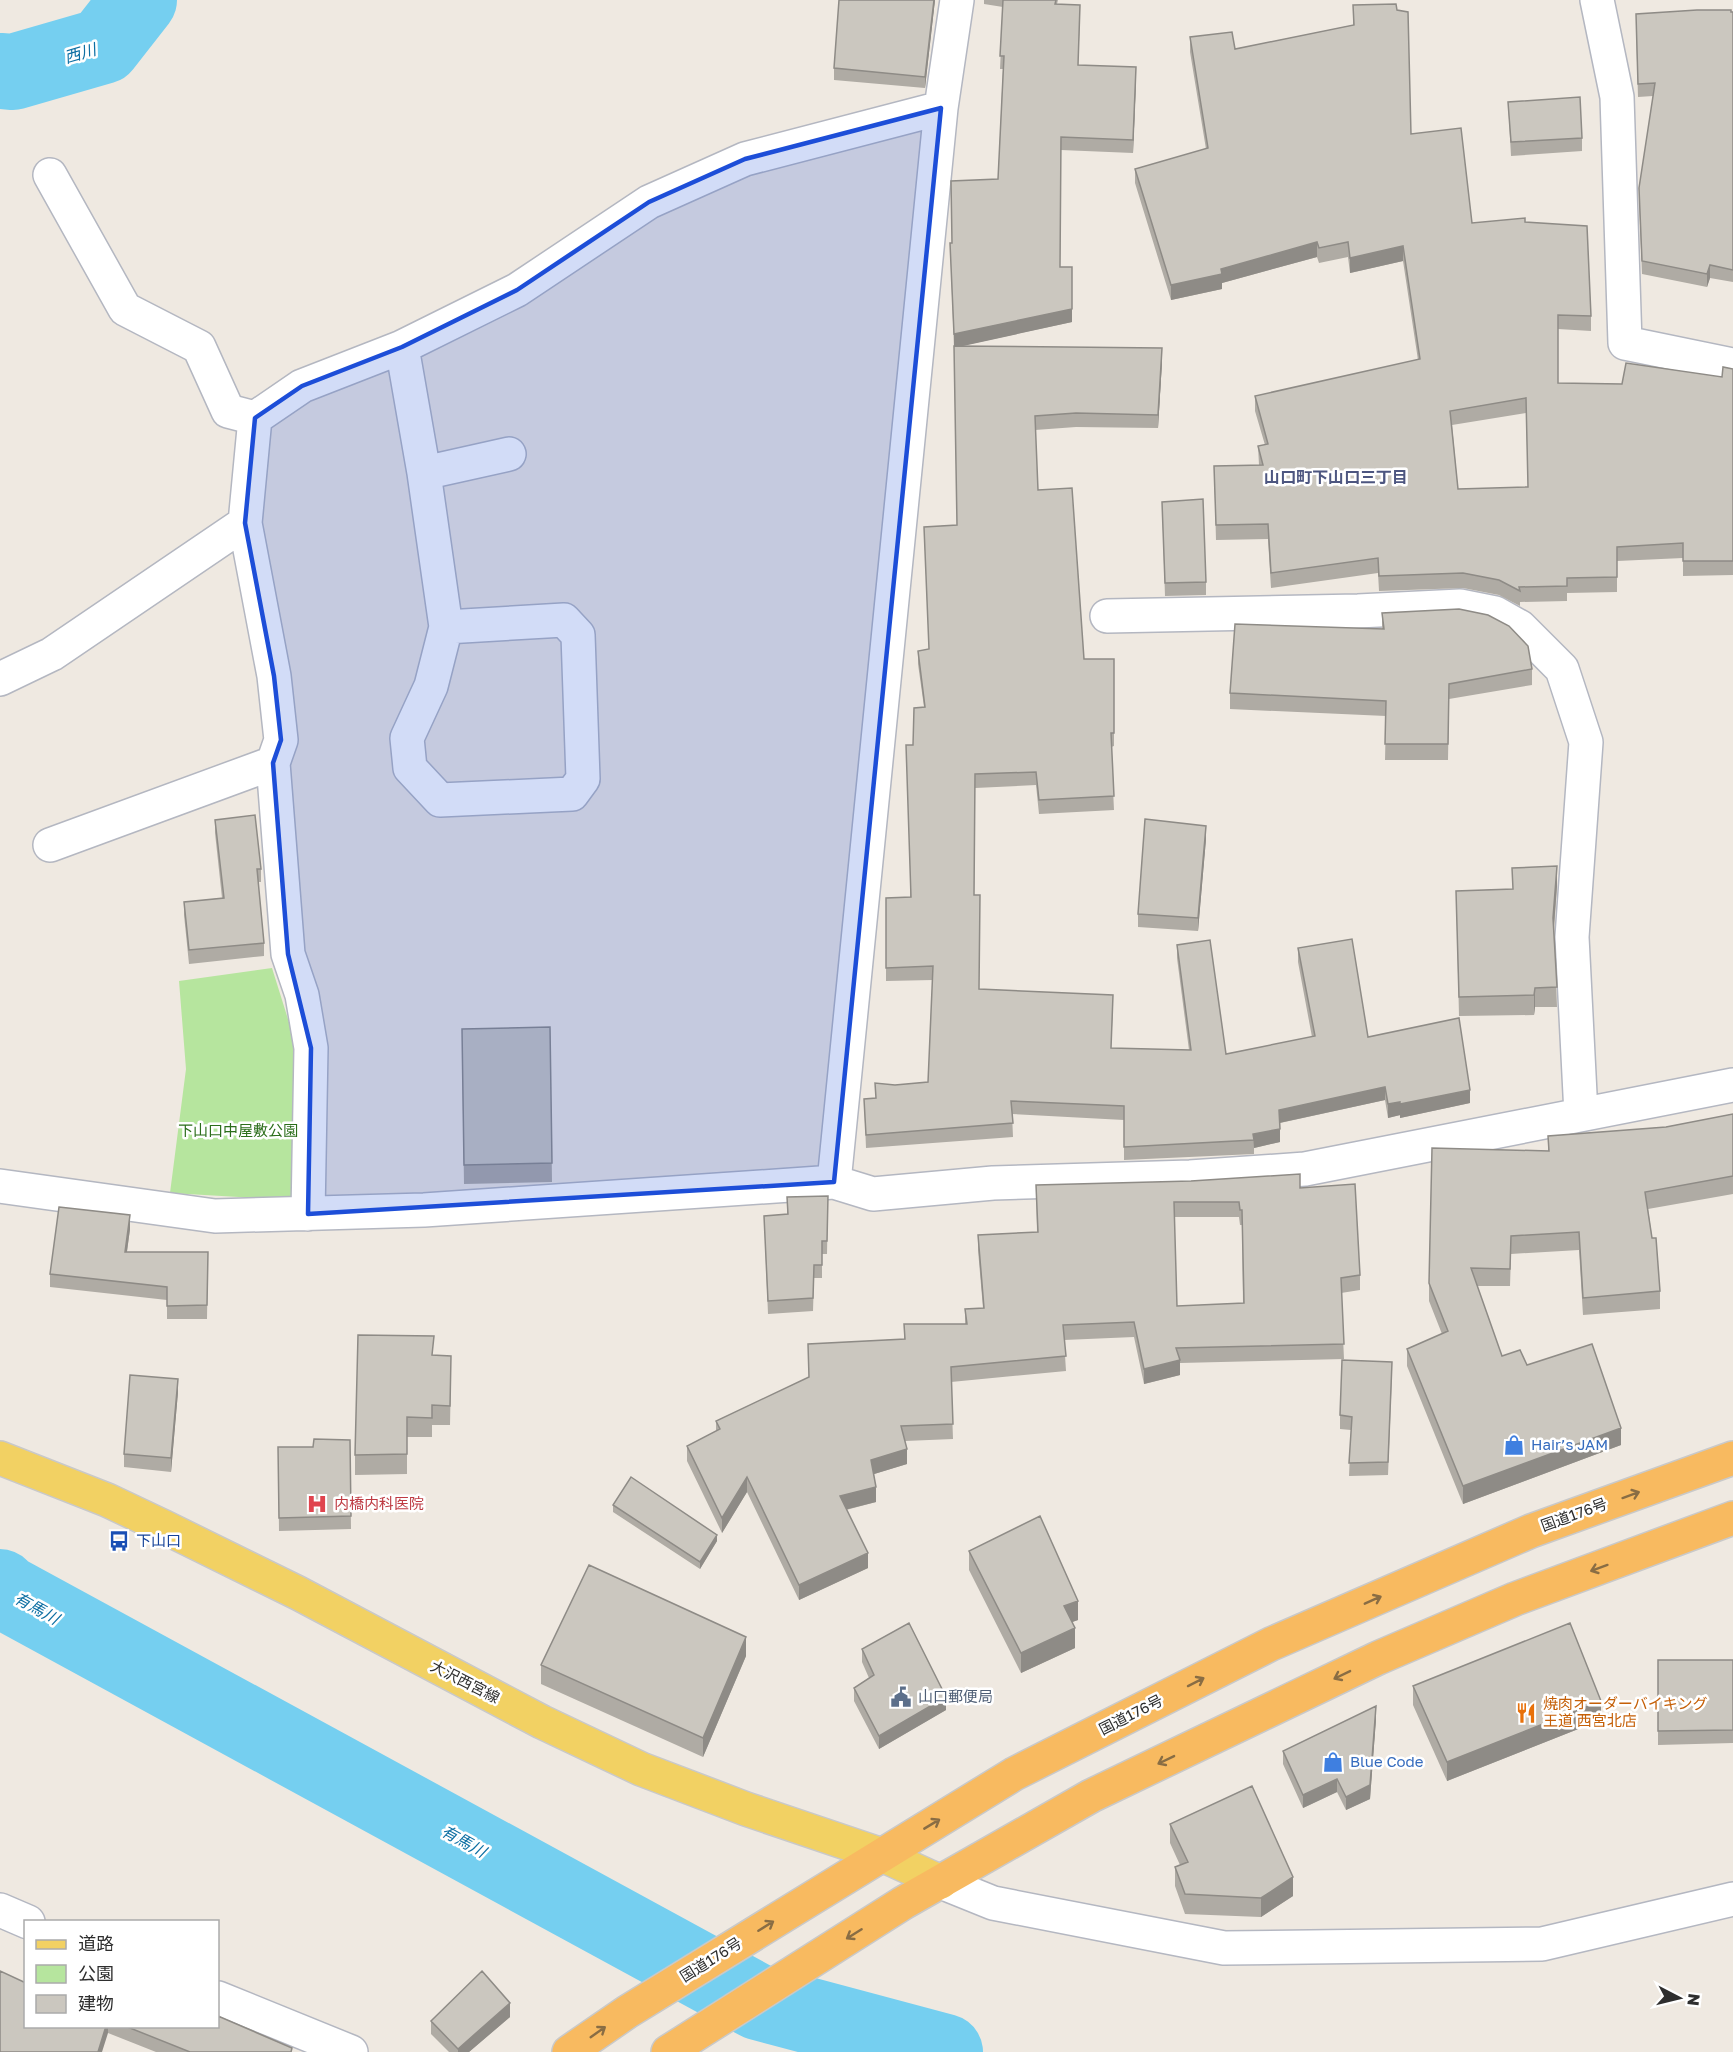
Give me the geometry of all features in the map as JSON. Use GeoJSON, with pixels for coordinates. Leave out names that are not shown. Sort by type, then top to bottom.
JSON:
{"type":"FeatureCollection","features":[{"type":"Feature","properties":{"kind":"highway","name":"国道176号"},"geometry":{"type":"LineString","coordinates":[[569,2052],[627,2012],[1014,1774],[1271,1644],[1531,1531],[1733,1458]]}},
{"type":"Feature","properties":{"kind":"highway"},"geometry":{"type":"LineString","coordinates":[[679,2044],[903,1903],[1091,1796],[1378,1658],[1515,1599],[1733,1518]]}},
{"type":"Feature","properties":{"kind":"main road","name":"大沢西宮線"},"geometry":{"type":"LineString","coordinates":[[0,1458],[96,1496],[164,1527],[298,1593],[542,1722],[641,1769],[746,1809],[882,1855],[941,1882]]}},
{"type":"Feature","properties":{"kind":"street"},"geometry":{"type":"LineString","coordinates":[[834,1182],[941,108],[957,0]]}},
{"type":"Feature","properties":{"kind":"street"},"geometry":{"type":"LineString","coordinates":[[1597,0],[1617,97],[1625,343],[1733,365]]}},
{"type":"Feature","properties":{"kind":"street"},"geometry":{"type":"LineString","coordinates":[[50,175],[125,309],[199,346],[228,411],[255,418],[302,386],[402,347],[517,290],[649,202],[745,159],[941,108]]}},
{"type":"Feature","properties":{"kind":"street"},"geometry":{"type":"LineString","coordinates":[[402,347],[424,473],[446,627],[431,686],[407,738],[410,768],[440,800],[572,794],[583,779],[578,635],[564,620],[446,627]]}},
{"type":"Feature","properties":{"kind":"street"},"geometry":{"type":"LineString","coordinates":[[255,418],[245,523],[274,676],[280,740],[273,763],[288,954],[302,995],[311,1048],[308,1214]]}},
{"type":"Feature","properties":{"kind":"street"},"geometry":{"type":"LineString","coordinates":[[424,473],[509,454]]}},
{"type":"Feature","properties":{"kind":"street"},"geometry":{"type":"LineString","coordinates":[[0,679],[52,654],[245,523]]}},
{"type":"Feature","properties":{"kind":"street"},"geometry":{"type":"LineString","coordinates":[[1107,616],[1358,611],[1460,606],[1495,613],[1520,627],[1562,669],[1586,742],[1572,937],[1581,1114]]}},
{"type":"Feature","properties":{"kind":"street"},"geometry":{"type":"LineString","coordinates":[[50,845],[273,763]]}},
{"type":"Feature","properties":{"kind":"street"},"geometry":{"type":"LineString","coordinates":[[0,1186],[215,1216],[424,1210],[834,1182],[873,1194],[993,1183],[1190,1177],[1305,1169],[1733,1085]]}},
{"type":"Feature","properties":{"kind":"street"},"geometry":{"type":"LineString","coordinates":[[941,1882],[993,1903],[1224,1948],[1542,1944],[1733,1899]]}},
{"type":"Feature","properties":{"kind":"street"},"geometry":{"type":"LineString","coordinates":[[0,1910],[24,1920]]}},
{"type":"Feature","properties":{"kind":"street"},"geometry":{"type":"LineString","coordinates":[[219,1998],[351,2052]]}},
{"type":"Feature","properties":{"kind":"highlighted area"},"geometry":{"type":"Polygon","coordinates":[[[941,108],[834,1182],[308,1214],[311,1048],[288,954],[273,763],[281,740],[274,676],[245,523],[255,418],[302,386],[402,347],[517,290],[649,202],[745,159],[941,108]]]}},
{"type":"Feature","properties":{"kind":"green space","name":"下山口中屋敷公園"},"geometry":{"type":"Polygon","coordinates":[[[272,968],[298,1051],[296,1193],[288,1200],[170,1193],[186,1069],[179,981],[272,968]]]}},
{"type":"Feature","properties":{"kind":"building"},"geometry":{"type":"Polygon","coordinates":[[[839,0],[934,0],[925,77],[834,68],[839,0]]]}},
{"type":"Feature","properties":{"kind":"building"},"geometry":{"type":"Polygon","coordinates":[[[1003,0],[1056,0],[1055,4],[1080,5],[1078,65],[1136,67],[1133,140],[1061,137],[1060,267],[1072,267],[1072,309],[954,334],[950,243],[952,243],[951,181],[998,179],[1004,56],[1000,56],[1003,0]]]}},
{"type":"Feature","properties":{"kind":"building"},"geometry":{"type":"Polygon","coordinates":[[[1396,4],[1397,10],[1408,12],[1411,134],[1461,128],[1472,223],[1525,218],[1525,222],[1587,226],[1591,316],[1558,315],[1558,383],[1622,384],[1626,363],[1722,377],[1723,367],[1733,369],[1733,561],[1683,561],[1683,543],[1617,547],[1617,577],[1567,578],[1567,586],[1519,587],[1520,591],[1499,580],[1463,573],[1379,576],[1378,558],[1271,573],[1268,524],[1216,525],[1214,466],[1263,465],[1258,446],[1268,444],[1255,396],[1420,359],[1403,246],[1350,258],[1348,242],[1319,248],[1317,242],[1221,269],[1222,274],[1171,285],[1135,169],[1208,148],[1190,37],[1232,32],[1235,49],[1354,25],[1353,5],[1396,4]],[[1526,398],[1450,411],[1458,489],[1528,487],[1526,398]]]}},
{"type":"Feature","properties":{"kind":"building"},"geometry":{"type":"Polygon","coordinates":[[[1731,10],[1733,12],[1733,270],[1710,265],[1707,274],[1642,261],[1639,188],[1655,83],[1638,84],[1636,14],[1731,10]]]}},
{"type":"Feature","properties":{"kind":"building"},"geometry":{"type":"Polygon","coordinates":[[[1580,97],[1582,138],[1511,142],[1508,102],[1580,97]]]}},
{"type":"Feature","properties":{"kind":"building"},"geometry":{"type":"Polygon","coordinates":[[[954,346],[1162,348],[1158,415],[1076,413],[1035,416],[1038,490],[1072,488],[1084,659],[1114,659],[1114,733],[1111,733],[1114,796],[1039,800],[1036,772],[975,774],[974,895],[980,895],[979,989],[1113,995],[1111,1048],[1191,1050],[1177,945],[1210,940],[1226,1054],[1315,1036],[1298,948],[1352,939],[1368,1037],[1459,1018],[1470,1090],[1400,1104],[1400,1102],[1388,1104],[1385,1087],[1279,1110],[1280,1129],[1253,1134],[1254,1140],[1124,1147],[1124,1106],[1011,1101],[1013,1123],[866,1135],[864,1099],[876,1098],[875,1083],[895,1085],[928,1082],[933,966],[886,968],[886,898],[911,897],[906,745],[913,745],[914,708],[925,707],[918,651],[929,649],[924,527],[957,525],[954,346]]]}},
{"type":"Feature","properties":{"kind":"building"},"geometry":{"type":"Polygon","coordinates":[[[1203,499],[1206,582],[1165,583],[1162,502],[1203,499]]]}},
{"type":"Feature","properties":{"kind":"building"},"geometry":{"type":"Polygon","coordinates":[[[1459,609],[1488,615],[1509,626],[1528,646],[1532,669],[1449,684],[1448,744],[1385,744],[1386,701],[1230,693],[1235,624],[1384,629],[1382,613],[1459,609]]]}},
{"type":"Feature","properties":{"kind":"building"},"geometry":{"type":"Polygon","coordinates":[[[255,815],[261,869],[257,869],[264,943],[189,950],[184,902],[224,898],[215,820],[255,815]]]}},
{"type":"Feature","properties":{"kind":"building"},"geometry":{"type":"Polygon","coordinates":[[[1145,819],[1206,826],[1198,918],[1138,914],[1145,819]]]}},
{"type":"Feature","properties":{"kind":"building"},"geometry":{"type":"Polygon","coordinates":[[[1557,866],[1553,918],[1557,987],[1535,988],[1534,995],[1459,997],[1456,891],[1513,889],[1512,868],[1557,866]]]}},
{"type":"Feature","properties":{"kind":"building"},"geometry":{"type":"Polygon","coordinates":[[[550,1027],[552,1163],[464,1165],[462,1029],[550,1027]]]}},
{"type":"Feature","properties":{"kind":"building"},"geometry":{"type":"Polygon","coordinates":[[[1733,1114],[1733,1176],[1645,1192],[1652,1238],[1656,1238],[1660,1291],[1583,1298],[1579,1232],[1511,1236],[1510,1269],[1471,1268],[1502,1356],[1520,1350],[1527,1365],[1592,1344],[1621,1428],[1463,1486],[1407,1349],[1448,1331],[1429,1283],[1432,1148],[1549,1151],[1548,1136],[1666,1127],[1733,1114]]]}},
{"type":"Feature","properties":{"kind":"building"},"geometry":{"type":"Polygon","coordinates":[[[1300,1174],[1300,1188],[1355,1184],[1360,1275],[1341,1278],[1344,1344],[1176,1348],[1180,1360],[1144,1369],[1134,1322],[1063,1325],[1066,1356],[951,1367],[953,1424],[901,1426],[907,1449],[871,1460],[876,1487],[840,1496],[868,1553],[799,1585],[747,1477],[722,1518],[687,1446],[720,1429],[716,1421],[809,1377],[808,1344],[905,1339],[904,1324],[967,1324],[965,1309],[984,1308],[978,1235],[1038,1232],[1036,1185],[1191,1181],[1300,1174]],[[1174,1202],[1177,1306],[1244,1303],[1242,1210],[1240,1210],[1239,1202],[1174,1202]]]}},
{"type":"Feature","properties":{"kind":"building"},"geometry":{"type":"Polygon","coordinates":[[[828,1196],[827,1241],[822,1241],[822,1265],[814,1265],[813,1298],[768,1301],[764,1216],[788,1214],[787,1197],[828,1196]]]}},
{"type":"Feature","properties":{"kind":"building"},"geometry":{"type":"Polygon","coordinates":[[[59,1207],[130,1215],[125,1252],[208,1252],[207,1305],[167,1306],[167,1287],[50,1274],[59,1207]]]}},
{"type":"Feature","properties":{"kind":"building"},"geometry":{"type":"Polygon","coordinates":[[[358,1335],[434,1336],[432,1355],[451,1356],[450,1406],[432,1405],[432,1418],[407,1417],[407,1454],[355,1455],[358,1335]]]}},
{"type":"Feature","properties":{"kind":"building"},"geometry":{"type":"Polygon","coordinates":[[[1342,1360],[1392,1362],[1388,1462],[1349,1463],[1352,1417],[1340,1415],[1342,1360]]]}},
{"type":"Feature","properties":{"kind":"building"},"geometry":{"type":"Polygon","coordinates":[[[130,1375],[178,1379],[171,1458],[124,1454],[130,1375]]]}},
{"type":"Feature","properties":{"kind":"building"},"geometry":{"type":"Polygon","coordinates":[[[314,1439],[350,1440],[351,1516],[279,1518],[278,1447],[313,1447],[314,1439]]]}},
{"type":"Feature","properties":{"kind":"building"},"geometry":{"type":"Polygon","coordinates":[[[631,1477],[717,1535],[700,1562],[613,1505],[631,1477]]]}},
{"type":"Feature","properties":{"kind":"building"},"geometry":{"type":"Polygon","coordinates":[[[1040,1516],[1078,1601],[1064,1606],[1075,1628],[1021,1653],[969,1551],[1040,1516]]]}},
{"type":"Feature","properties":{"kind":"building"},"geometry":{"type":"Polygon","coordinates":[[[589,1565],[746,1637],[703,1738],[541,1665],[589,1565]]]}},
{"type":"Feature","properties":{"kind":"building"},"geometry":{"type":"Polygon","coordinates":[[[909,1623],[946,1697],[879,1736],[854,1688],[874,1675],[862,1649],[909,1623]]]}},
{"type":"Feature","properties":{"kind":"building"},"geometry":{"type":"Polygon","coordinates":[[[1570,1623],[1601,1701],[1447,1762],[1413,1686],[1570,1623]]]}},
{"type":"Feature","properties":{"kind":"building"},"geometry":{"type":"Polygon","coordinates":[[[1658,1660],[1733,1660],[1733,1730],[1658,1731],[1658,1660]]]}},
{"type":"Feature","properties":{"kind":"building"},"geometry":{"type":"Polygon","coordinates":[[[1376,1706],[1370,1785],[1346,1797],[1337,1779],[1303,1795],[1283,1751],[1376,1706]]]}},
{"type":"Feature","properties":{"kind":"building"},"geometry":{"type":"Polygon","coordinates":[[[1252,1786],[1293,1877],[1261,1898],[1185,1894],[1175,1867],[1188,1862],[1170,1824],[1252,1786]]]}},
{"type":"Feature","properties":{"kind":"building"},"geometry":{"type":"Polygon","coordinates":[[[0,1971],[24,1982],[24,2028],[105,2028],[98,2052],[0,2052],[0,1971]]]}},
{"type":"Feature","properties":{"kind":"building"},"geometry":{"type":"Polygon","coordinates":[[[482,1971],[510,2003],[458,2049],[431,2021],[482,1971]]]}},
{"type":"Feature","properties":{"kind":"building"},"geometry":{"type":"Polygon","coordinates":[[[219,2016],[292,2048],[291,2052],[190,2052],[130,2028],[219,2028],[219,2016]]]}},
{"type":"Feature","properties":{"kind":"waterway","name":"西川"},"geometry":{"type":"LineString","coordinates":[[0,71],[13,72],[103,46],[139,0]]}},
{"type":"Feature","properties":{"kind":"waterway","name":"有馬川"},"geometry":{"type":"LineString","coordinates":[[0,1587],[5,1592],[758,2002],[945,2052]]}},
{"type":"Feature","properties":{"kind":"place","name":"Hair’s JAM"},"geometry":{"type":"Point","coordinates":[1514,1445]}},
{"type":"Feature","properties":{"kind":"place","name":"内橋内科医院"},"geometry":{"type":"Point","coordinates":[317,1504]}},
{"type":"Feature","properties":{"kind":"place","name":"下山口"},"geometry":{"type":"Point","coordinates":[119,1541]}},
{"type":"Feature","properties":{"kind":"place","name":"山口郵便局"},"geometry":{"type":"Point","coordinates":[901,1697]}},
{"type":"Feature","properties":{"kind":"place","name":"焼肉オーダーバイキング 王道 西宮北店"},"geometry":{"type":"Point","coordinates":[1526,1713]}},
{"type":"Feature","properties":{"kind":"place","name":"Blue Code"},"geometry":{"type":"Point","coordinates":[1333,1762]}},
{"type":"Feature","properties":{"kind":"district","name":"山口町下山口三丁目"},"geometry":{"type":"Point","coordinates":[1336,477]}}]}
